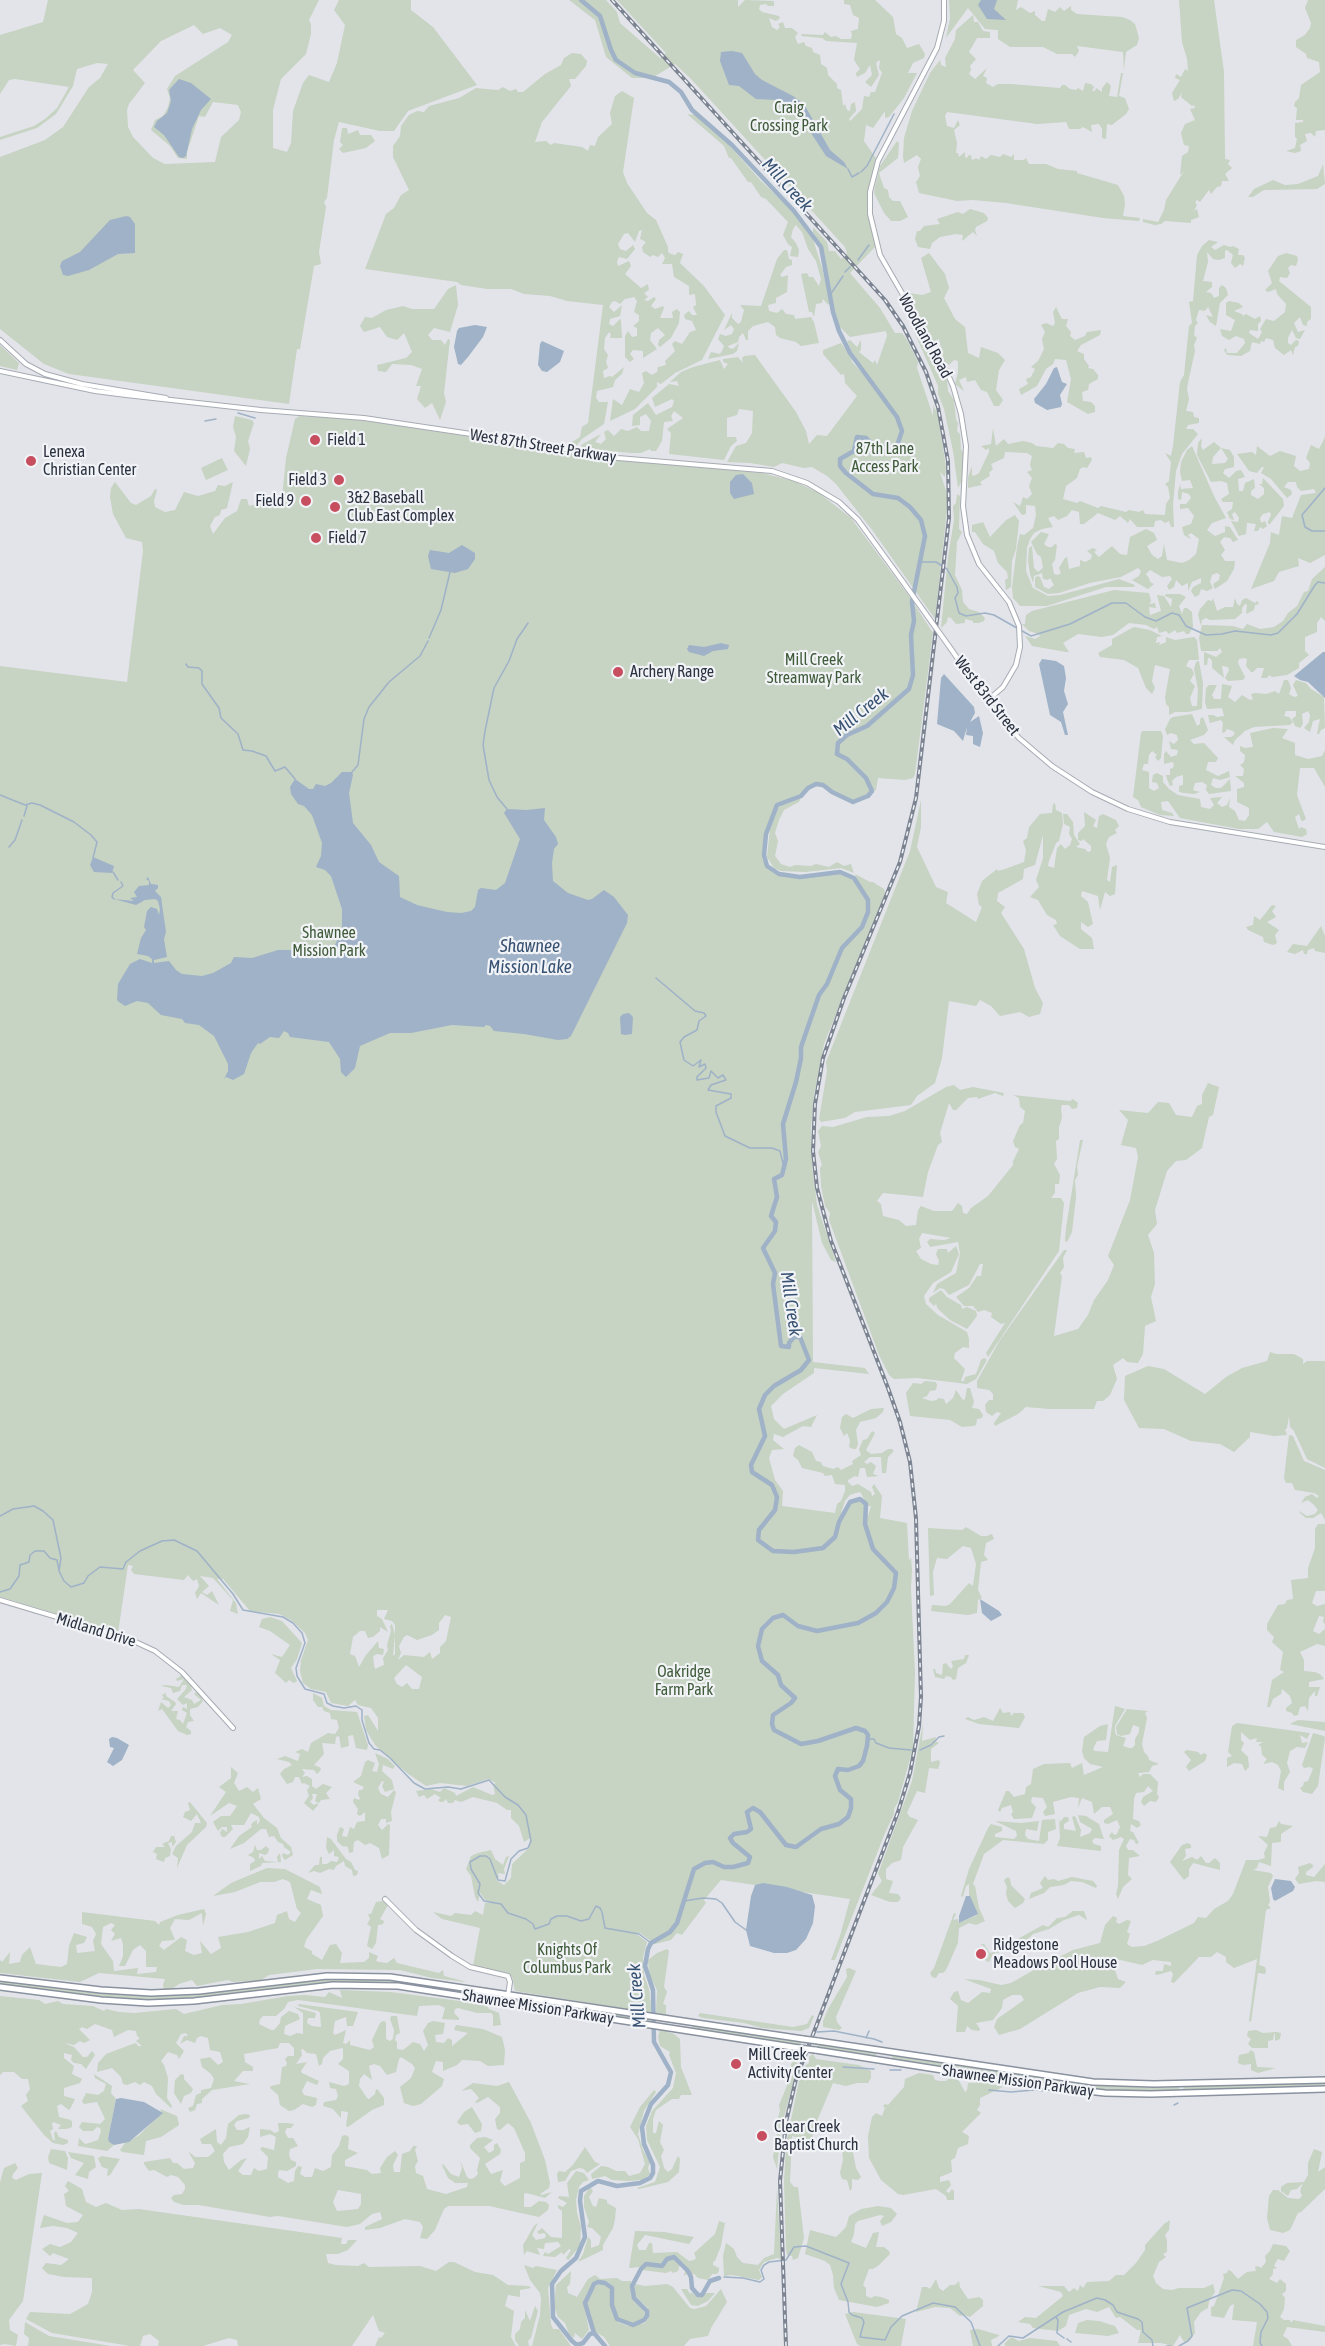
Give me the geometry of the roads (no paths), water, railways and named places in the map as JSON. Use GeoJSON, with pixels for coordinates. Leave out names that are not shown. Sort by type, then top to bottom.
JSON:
{"type":"FeatureCollection","features":[{"type":"Feature","properties":{"kind":"highway","name":"Shawnee Mission Parkway"},"geometry":{"type":"LineString","coordinates":[[0,1978],[151,1994],[309,1978],[373,1976],[417,1979],[1074,2080],[1127,2084],[1325,2080]]}},
{"type":"Feature","properties":{"kind":"highway","name":"Shawnee Mission Parkway"},"geometry":{"type":"LineString","coordinates":[[0,1987],[108,2001],[156,2003],[194,2001],[314,1987],[368,1985],[414,1988],[1070,2089],[1126,2094],[1325,2089]]}},
{"type":"Feature","properties":{"kind":"highway"},"geometry":{"type":"LineString","coordinates":[[1180,2084],[1181,2093]]}},
{"type":"Feature","properties":{"kind":"main road","name":"Woodland Road"},"geometry":{"type":"LineString","coordinates":[[944,0],[943,27],[937,48],[878,161],[870,192],[870,214],[880,255],[944,366],[953,386],[961,414],[966,446],[963,506],[967,535],[981,567],[1009,602],[1017,619],[1021,637],[1019,654],[1013,672],[1001,689],[987,701]]}},
{"type":"Feature","properties":{"kind":"main road","name":"West 87th Street Parkway"},"geometry":{"type":"LineString","coordinates":[[0,340],[26,364],[45,374],[82,384],[162,396],[166,399]]}},
{"type":"Feature","properties":{"kind":"main road","name":"West 87th Street Parkway"},"geometry":{"type":"LineString","coordinates":[[0,371],[95,391],[251,409],[364,418],[601,456],[772,471],[807,483],[839,502],[858,520],[887,560]]}},
{"type":"Feature","properties":{"kind":"main road","name":"West 83rd Street"},"geometry":{"type":"LineString","coordinates":[[887,560],[1008,727],[1040,758],[1075,782],[1115,804],[1145,815],[1181,824],[1325,847]]}},
{"type":"Feature","properties":{"kind":"main road","name":"Midland Drive"},"geometry":{"type":"LineString","coordinates":[[0,1600],[149,1647],[182,1672],[233,1728]]}},
{"type":"Feature","properties":{"kind":"main road"},"geometry":{"type":"LineString","coordinates":[[385,1899],[424,1936],[457,1960],[470,1967],[506,1975],[510,1980],[507,2002]]}},
{"type":"Feature","properties":{"kind":"water"},"geometry":{"type":"Polygon","coordinates":[[[981,0],[997,0],[994,9],[1006,20],[987,19],[978,5],[981,0]]]}},
{"type":"Feature","properties":{"kind":"water"},"geometry":{"type":"Polygon","coordinates":[[[721,52],[742,53],[755,74],[762,80],[804,104],[830,150],[844,162],[848,169],[826,156],[800,116],[786,104],[776,100],[756,99],[739,86],[729,85],[720,61],[721,52]]]}},
{"type":"Feature","properties":{"kind":"water"},"geometry":{"type":"Polygon","coordinates":[[[179,79],[191,83],[211,99],[201,110],[192,129],[186,156],[183,158],[179,157],[164,135],[154,127],[157,121],[167,113],[171,101],[169,90],[179,79]]]}},
{"type":"Feature","properties":{"kind":"water"},"geometry":{"type":"Polygon","coordinates":[[[130,217],[135,224],[135,253],[118,254],[89,270],[68,276],[63,275],[60,266],[62,261],[80,252],[110,220],[130,217]]]}},
{"type":"Feature","properties":{"kind":"water"},"geometry":{"type":"Polygon","coordinates":[[[475,325],[487,327],[483,337],[468,357],[461,365],[458,364],[454,347],[457,331],[459,328],[475,325]]]}},
{"type":"Feature","properties":{"kind":"water"},"geometry":{"type":"Polygon","coordinates":[[[542,341],[564,351],[560,362],[547,372],[542,371],[538,365],[542,341]]]}},
{"type":"Feature","properties":{"kind":"water"},"geometry":{"type":"Polygon","coordinates":[[[1057,367],[1062,382],[1067,384],[1060,395],[1061,407],[1047,410],[1035,403],[1034,399],[1046,384],[1054,368],[1057,367]]]}},
{"type":"Feature","properties":{"kind":"water"},"geometry":{"type":"Polygon","coordinates":[[[743,474],[752,483],[754,494],[734,499],[730,493],[730,482],[736,475],[743,474]]]}},
{"type":"Feature","properties":{"kind":"water"},"geometry":{"type":"Polygon","coordinates":[[[462,545],[475,553],[475,559],[468,569],[455,573],[431,569],[428,556],[430,550],[449,553],[462,545]]]}},
{"type":"Feature","properties":{"kind":"water"},"geometry":{"type":"Polygon","coordinates":[[[721,643],[729,645],[728,649],[713,651],[704,656],[689,652],[687,649],[689,645],[704,647],[721,643]]]}},
{"type":"Feature","properties":{"kind":"water"},"geometry":{"type":"Polygon","coordinates":[[[1325,652],[1325,698],[1308,682],[1294,676],[1325,652]]]}},
{"type":"Feature","properties":{"kind":"water"},"geometry":{"type":"Polygon","coordinates":[[[1042,659],[1056,661],[1064,666],[1066,678],[1064,691],[1068,704],[1063,712],[1068,735],[1065,735],[1061,722],[1050,715],[1039,664],[1042,659]]]}},
{"type":"Feature","properties":{"kind":"water"},"geometry":{"type":"Polygon","coordinates":[[[944,674],[974,707],[975,713],[970,722],[979,716],[983,733],[980,747],[973,744],[973,736],[966,735],[967,727],[963,741],[954,731],[937,724],[941,678],[944,674]]]}},
{"type":"Feature","properties":{"kind":"water","name":"Shawnee Mission Lake"},"geometry":{"type":"Polygon","coordinates":[[[342,772],[352,772],[353,775],[349,793],[353,823],[371,845],[379,862],[399,876],[400,897],[417,905],[447,912],[471,911],[475,907],[478,890],[481,888],[496,890],[505,883],[520,839],[504,813],[507,809],[545,808],[544,820],[558,844],[554,849],[552,863],[553,881],[568,893],[588,900],[604,890],[614,897],[628,915],[627,923],[571,1036],[558,1040],[494,1031],[486,1025],[484,1027],[452,1025],[411,1033],[390,1033],[360,1046],[355,1068],[346,1077],[341,1072],[340,1059],[329,1042],[290,1037],[284,1031],[279,1038],[270,1037],[258,1043],[251,1053],[244,1074],[233,1080],[226,1077],[224,1079],[228,1071],[228,1064],[214,1036],[199,1025],[161,1015],[148,1003],[137,1001],[125,1006],[117,1000],[118,984],[130,964],[140,959],[152,963],[152,959],[148,956],[137,954],[141,938],[146,930],[144,927],[147,911],[151,907],[157,909],[159,915],[160,909],[155,899],[145,900],[136,905],[114,899],[134,901],[130,898],[137,897],[134,892],[139,886],[149,885],[146,879],[148,877],[151,884],[158,885],[155,891],[161,897],[166,932],[164,939],[167,957],[154,960],[154,963],[169,961],[182,974],[202,976],[213,973],[231,963],[234,957],[252,958],[278,950],[335,945],[342,930],[342,909],[331,876],[325,870],[316,867],[321,856],[322,843],[312,815],[304,806],[298,804],[291,794],[290,787],[295,779],[309,789],[313,789],[316,784],[325,786],[342,772]]]}},
{"type":"Feature","properties":{"kind":"water"},"geometry":{"type":"Polygon","coordinates":[[[93,857],[114,866],[112,873],[94,872],[90,865],[93,857]]]}},
{"type":"Feature","properties":{"kind":"water"},"geometry":{"type":"Polygon","coordinates":[[[629,1013],[633,1017],[632,1034],[621,1034],[620,1017],[629,1013]]]}},
{"type":"Feature","properties":{"kind":"water"},"geometry":{"type":"Polygon","coordinates":[[[980,1599],[1002,1615],[991,1621],[982,1613],[980,1599]]]}},
{"type":"Feature","properties":{"kind":"water"},"geometry":{"type":"Polygon","coordinates":[[[112,1737],[129,1745],[122,1760],[113,1766],[107,1762],[114,1748],[110,1747],[109,1739],[112,1737]]]}},
{"type":"Feature","properties":{"kind":"water"},"geometry":{"type":"Polygon","coordinates":[[[1275,1879],[1291,1881],[1295,1887],[1293,1891],[1275,1901],[1271,1888],[1275,1879]]]}},
{"type":"Feature","properties":{"kind":"water"},"geometry":{"type":"Polygon","coordinates":[[[763,1883],[787,1887],[812,1895],[815,1906],[813,1923],[806,1939],[796,1950],[774,1953],[750,1946],[746,1930],[751,1896],[755,1885],[763,1883]]]}},
{"type":"Feature","properties":{"kind":"water"},"geometry":{"type":"Polygon","coordinates":[[[966,1896],[970,1896],[978,1914],[959,1923],[959,1916],[966,1896]]]}},
{"type":"Feature","properties":{"kind":"water"},"geometry":{"type":"Polygon","coordinates":[[[116,2099],[144,2102],[163,2113],[129,2142],[114,2145],[108,2139],[116,2099]]]}},
{"type":"Feature","properties":{"kind":"waterway","name":"Mill Creek"},"geometry":{"type":"LineString","coordinates":[[581,0],[600,16],[616,60],[635,73],[669,82],[681,92],[692,110],[732,145],[794,211],[821,247],[833,312],[839,331],[850,353],[897,417],[902,431],[898,443],[891,451],[885,452],[876,448],[866,438],[857,437],[854,451],[840,459],[840,466],[873,494],[898,498],[910,507],[921,520],[925,536],[912,602],[913,675],[909,689],[867,726],[847,735],[838,743],[837,754],[847,759],[866,778],[872,791],[868,796],[853,802],[823,785],[816,784],[808,788],[801,796],[777,805],[766,834],[764,855],[767,866],[779,874],[800,877],[840,872],[854,878],[868,900],[868,912],[862,927],[842,948],[827,984],[819,995],[801,1047],[796,1082],[783,1124],[786,1159],[782,1175],[774,1179],[777,1197],[771,1216],[776,1222],[775,1231],[763,1248],[775,1273],[773,1284],[781,1346],[789,1347],[794,1337],[800,1337],[809,1360],[801,1370],[774,1386],[765,1395],[759,1409],[765,1436],[751,1465],[752,1472],[772,1485],[777,1497],[775,1510],[759,1530],[758,1540],[773,1551],[794,1552],[823,1548],[835,1537],[839,1522],[850,1502],[860,1499],[866,1504],[865,1524],[873,1549],[896,1573],[894,1588],[887,1602],[876,1613],[858,1623],[817,1631],[798,1626],[783,1615],[773,1618],[762,1629],[758,1646],[762,1661],[778,1675],[781,1685],[795,1698],[773,1715],[774,1730],[801,1744],[818,1741],[856,1728],[865,1731],[868,1735],[867,1746],[863,1761],[859,1766],[848,1770],[838,1769],[835,1776],[840,1790],[851,1799],[848,1817],[839,1824],[821,1829],[796,1847],[786,1845],[760,1812],[753,1808],[747,1812],[751,1829],[734,1834],[730,1838],[750,1857],[748,1863],[724,1867],[713,1862],[705,1863],[694,1869],[677,1923],[670,1932],[651,1943],[648,1949],[645,1966],[653,1990],[654,2042],[671,2072],[668,2085],[651,2104],[642,2127],[644,2144],[653,2165],[653,2173],[650,2178],[640,2183],[617,2186],[598,2181],[581,2191],[580,2201],[585,2237],[576,2258],[561,2271],[552,2284],[553,2317],[572,2341],[577,2345],[583,2343],[590,2334],[594,2333],[605,2346]]}},
{"type":"Feature","properties":{"kind":"waterway"},"geometry":{"type":"LineString","coordinates":[[861,172],[867,166],[894,114]]}},
{"type":"Feature","properties":{"kind":"waterway"},"geometry":{"type":"LineString","coordinates":[[848,169],[852,177],[859,173]]}},
{"type":"Feature","properties":{"kind":"waterway"},"geometry":{"type":"LineString","coordinates":[[858,260],[869,245]]}},
{"type":"Feature","properties":{"kind":"waterway"},"geometry":{"type":"LineString","coordinates":[[845,272],[850,267]]}},
{"type":"Feature","properties":{"kind":"waterway"},"geometry":{"type":"LineString","coordinates":[[830,295],[843,276]]}},
{"type":"Feature","properties":{"kind":"waterway"},"geometry":{"type":"LineString","coordinates":[[238,413],[255,418]]}},
{"type":"Feature","properties":{"kind":"waterway"},"geometry":{"type":"LineString","coordinates":[[205,421],[216,419]]}},
{"type":"Feature","properties":{"kind":"waterway","name":"Mill Creek"},"geometry":{"type":"LineString","coordinates":[[871,441],[885,446],[898,443]]}},
{"type":"Feature","properties":{"kind":"waterway"},"geometry":{"type":"LineString","coordinates":[[1325,488],[1302,515],[1305,527],[1312,531],[1325,531]]}},
{"type":"Feature","properties":{"kind":"waterway"},"geometry":{"type":"LineString","coordinates":[[920,562],[936,562],[947,569],[957,587],[958,593],[955,598],[959,613],[966,616],[985,613],[994,615],[1031,636],[1070,624],[1112,603],[1126,603],[1145,617],[1156,621],[1172,613],[1179,615],[1186,626],[1206,635],[1235,631],[1271,635],[1278,633],[1297,614],[1318,582],[1325,583]]}},
{"type":"Feature","properties":{"kind":"waterway"},"geometry":{"type":"LineString","coordinates":[[429,638],[441,610],[450,572]]}},
{"type":"Feature","properties":{"kind":"waterway"},"geometry":{"type":"LineString","coordinates":[[507,809],[497,797],[489,780],[483,745],[494,688],[509,661],[517,639],[528,623]]}},
{"type":"Feature","properties":{"kind":"waterway"},"geometry":{"type":"LineString","coordinates":[[352,772],[358,765],[364,719],[369,707],[389,682],[420,656],[428,641]]}},
{"type":"Feature","properties":{"kind":"waterway"},"geometry":{"type":"LineString","coordinates":[[186,664],[188,667],[199,668],[202,671],[202,684],[219,708],[221,718],[238,734],[243,750],[266,756],[275,771],[285,767],[295,779]]}},
{"type":"Feature","properties":{"kind":"waterway"},"geometry":{"type":"LineString","coordinates":[[0,795],[25,805],[32,803],[40,805],[74,822],[97,842],[93,858]]}},
{"type":"Feature","properties":{"kind":"waterway"},"geometry":{"type":"LineString","coordinates":[[24,816],[27,806]]}},
{"type":"Feature","properties":{"kind":"waterway"},"geometry":{"type":"LineString","coordinates":[[9,847],[15,840],[22,820]]}},
{"type":"Feature","properties":{"kind":"waterway"},"geometry":{"type":"LineString","coordinates":[[113,872],[118,880]]}},
{"type":"Feature","properties":{"kind":"waterway"},"geometry":{"type":"LineString","coordinates":[[114,899],[113,893],[123,886],[121,882]]}},
{"type":"Feature","properties":{"kind":"waterway"},"geometry":{"type":"LineString","coordinates":[[656,978],[695,1011],[704,1013],[706,1016],[699,1021],[697,1030],[680,1042],[684,1060],[693,1066],[701,1060],[699,1067],[705,1064],[706,1068],[697,1080],[709,1078],[711,1071],[718,1078],[723,1075],[726,1080],[711,1085],[708,1090],[731,1094],[731,1098],[716,1106],[725,1136],[750,1148],[772,1148],[780,1151],[784,1167]]}},
{"type":"Feature","properties":{"kind":"waterway"},"geometry":{"type":"LineString","coordinates":[[0,1516],[13,1509],[34,1506],[53,1520],[61,1558],[59,1571],[64,1581],[71,1587],[84,1583],[88,1576],[100,1567],[123,1569],[126,1562],[140,1551],[162,1541],[174,1540],[197,1551],[233,1594],[243,1610],[283,1617],[293,1623],[302,1633],[305,1643],[296,1668],[297,1676],[305,1689],[324,1694],[327,1703],[333,1706],[344,1708],[356,1706],[362,1710],[362,1720],[369,1743],[374,1749],[380,1750],[390,1758],[414,1783],[425,1789],[448,1787],[461,1789],[489,1780],[505,1797],[518,1805],[526,1815],[531,1841],[528,1848],[519,1851],[511,1859],[505,1881],[498,1880],[490,1859],[486,1856],[480,1856],[470,1862],[471,1869],[480,1884],[478,1893],[484,1901],[501,1904],[508,1913],[526,1919],[533,1924],[535,1929],[549,1924],[551,1919],[557,1916],[567,1916],[581,1921],[589,1919],[596,1906],[602,1912],[605,1928],[639,1934],[651,1943]]}},
{"type":"Feature","properties":{"kind":"waterway"},"geometry":{"type":"LineString","coordinates":[[0,1592],[10,1589],[19,1576],[20,1565],[29,1562],[30,1555],[35,1551],[44,1551],[50,1558],[57,1560],[59,1570]]}},
{"type":"Feature","properties":{"kind":"waterway"},"geometry":{"type":"LineString","coordinates":[[920,1750],[944,1736]]}},
{"type":"Feature","properties":{"kind":"waterway"},"geometry":{"type":"LineString","coordinates":[[868,1739],[874,1739],[876,1743],[889,1748],[911,1750]]}},
{"type":"Feature","properties":{"kind":"waterway"},"geometry":{"type":"LineString","coordinates":[[684,1901],[703,1898],[716,1899],[722,1903],[735,1922],[746,1930]]}},
{"type":"Feature","properties":{"kind":"waterway"},"geometry":{"type":"LineString","coordinates":[[817,2032],[834,2031],[882,2042]]}},
{"type":"Feature","properties":{"kind":"waterway"},"geometry":{"type":"LineString","coordinates":[[866,2038],[869,2031]]}},
{"type":"Feature","properties":{"kind":"waterway"},"geometry":{"type":"LineString","coordinates":[[843,2067],[874,2069]]}},
{"type":"Feature","properties":{"kind":"waterway"},"geometry":{"type":"LineString","coordinates":[[890,2070],[901,2070]]}},
{"type":"Feature","properties":{"kind":"waterway"},"geometry":{"type":"LineString","coordinates":[[989,2090],[1045,2091]]}},
{"type":"Feature","properties":{"kind":"waterway"},"geometry":{"type":"LineString","coordinates":[[1174,2105],[1178,2103]]}},
{"type":"Feature","properties":{"kind":"waterway"},"geometry":{"type":"LineString","coordinates":[[724,2277],[760,2282],[764,2279],[761,2270],[764,2265],[769,2262],[786,2260],[794,2247],[806,2246],[849,2263],[841,2284],[849,2312],[862,2318],[864,2322],[860,2337],[885,2340],[891,2327],[902,2316],[933,2303],[955,2307],[971,2322],[980,2346]]}},
{"type":"Feature","properties":{"kind":"waterway"},"geometry":{"type":"LineString","coordinates":[[594,2333],[585,2303],[594,2284],[598,2282],[605,2283],[612,2288],[612,2305],[617,2319],[633,2325],[647,2316],[647,2311],[634,2298],[632,2286],[646,2264],[662,2266],[667,2259],[674,2257],[688,2271],[692,2288],[698,2295],[702,2295],[710,2281],[719,2278]]}},
{"type":"Feature","properties":{"kind":"waterway"},"geometry":{"type":"LineString","coordinates":[[1179,2346],[1192,2336],[1187,2308],[1232,2290],[1241,2291],[1260,2304],[1267,2312],[1268,2318],[1261,2332],[1262,2346]]}},
{"type":"Feature","properties":{"kind":"waterway"},"geometry":{"type":"LineString","coordinates":[[998,2346],[1009,2336],[1023,2338],[1063,2312],[1097,2298],[1113,2305],[1117,2312],[1142,2322],[1143,2332],[1152,2340],[1153,2346]]}},
{"type":"Feature","properties":{"kind":"waterway"},"geometry":{"type":"LineString","coordinates":[[1056,2317],[1058,2320],[1057,2333],[1064,2338]]}},
{"type":"Feature","properties":{"kind":"waterway"},"geometry":{"type":"LineString","coordinates":[[1067,2339],[1071,2342]]}},
{"type":"Feature","properties":{"kind":"railway"},"geometry":{"type":"LineString","coordinates":[[612,0],[885,300],[903,326],[926,372],[938,407],[948,461],[949,518],[916,798],[900,862],[844,998],[823,1058],[815,1104],[813,1151],[817,1188],[831,1241],[888,1388],[900,1422],[910,1462],[916,1518],[921,1697],[919,1726],[910,1773],[898,1812],[796,2079],[786,2122],[780,2181],[786,2346]]}},
{"type":"Feature","properties":{"kind":"place","name":"Field 1"},"geometry":{"type":"Point","coordinates":[315,440]}},
{"type":"Feature","properties":{"kind":"place","name":"Lenexa Christian Center"},"geometry":{"type":"Point","coordinates":[31,461]}},
{"type":"Feature","properties":{"kind":"place","name":"Field 3"},"geometry":{"type":"Point","coordinates":[339,480]}},
{"type":"Feature","properties":{"kind":"place","name":"Field 9"},"geometry":{"type":"Point","coordinates":[306,501]}},
{"type":"Feature","properties":{"kind":"place","name":"3&2 Baseball Club East Complex"},"geometry":{"type":"Point","coordinates":[335,507]}},
{"type":"Feature","properties":{"kind":"place","name":"Field 7"},"geometry":{"type":"Point","coordinates":[316,538]}},
{"type":"Feature","properties":{"kind":"place","name":"Archery Range"},"geometry":{"type":"Point","coordinates":[618,672]}},
{"type":"Feature","properties":{"kind":"place","name":"Ridgestone Meadows Pool House"},"geometry":{"type":"Point","coordinates":[981,1954]}},
{"type":"Feature","properties":{"kind":"place","name":"Mill Creek Activity Center"},"geometry":{"type":"Point","coordinates":[736,2064]}},
{"type":"Feature","properties":{"kind":"place","name":"Clear Creek Baptist Church"},"geometry":{"type":"Point","coordinates":[762,2136]}},
{"type":"Feature","properties":{"kind":"park label","name":"Craig Crossing Park"},"geometry":{"type":"Point","coordinates":[789,117]}},
{"type":"Feature","properties":{"kind":"park label","name":"87th Lane Access Park"},"geometry":{"type":"Point","coordinates":[885,458]}},
{"type":"Feature","properties":{"kind":"park label","name":"Mill Creek Streamway Park"},"geometry":{"type":"Point","coordinates":[814,669]}},
{"type":"Feature","properties":{"kind":"park label","name":"Shawnee Mission Park"},"geometry":{"type":"Point","coordinates":[329,942]}},
{"type":"Feature","properties":{"kind":"park label","name":"Oakridge Farm Park"},"geometry":{"type":"Point","coordinates":[684,1681]}},
{"type":"Feature","properties":{"kind":"park label","name":"Knights Of Columbus Park"},"geometry":{"type":"Point","coordinates":[567,1959]}}]}
